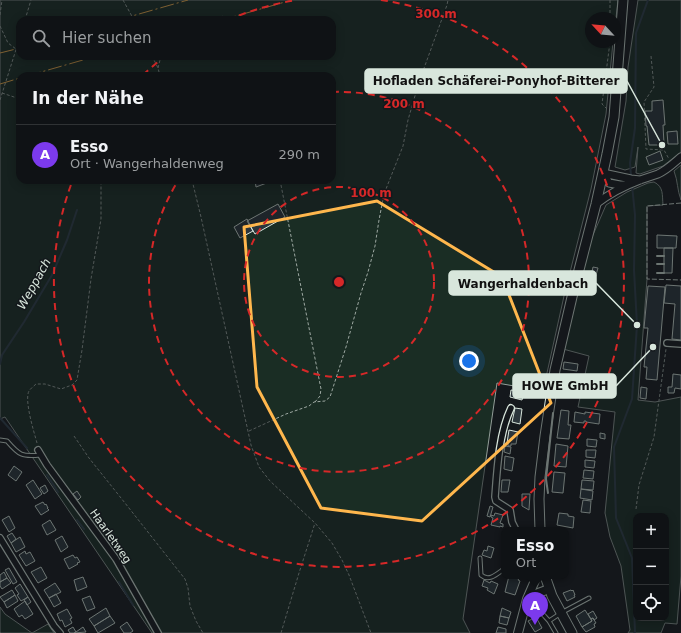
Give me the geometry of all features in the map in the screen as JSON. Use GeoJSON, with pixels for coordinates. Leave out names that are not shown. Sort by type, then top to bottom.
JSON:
{"type":"FeatureCollection","features":[{"type":"Feature","properties":{"kind":"main road"},"geometry":{"type":"LineString","coordinates":[[540,527],[540,491],[545,436],[555,370],[596,204],[614,117],[623,0]]}},
{"type":"Feature","properties":{"kind":"main road"},"geometry":{"type":"LineString","coordinates":[[518,633],[527,599],[536,579]]}},
{"type":"Feature","properties":{"kind":"main road"},"geometry":{"type":"LineString","coordinates":[[546,579],[549,589],[572,633]]}},
{"type":"Feature","properties":{"kind":"main road"},"geometry":{"type":"LineString","coordinates":[[524,611],[529,599],[534,595],[549,589]]}},
{"type":"Feature","properties":{"kind":"street"},"geometry":{"type":"LineString","coordinates":[[596,204],[620,187],[630,185],[659,173],[681,157]]}},
{"type":"Feature","properties":{"kind":"street"},"geometry":{"type":"LineString","coordinates":[[603,172],[640,180]]}},
{"type":"Feature","properties":{"kind":"street"},"geometry":{"type":"LineString","coordinates":[[603,172],[609,183],[620,187]]}},
{"type":"Feature","properties":{"kind":"street"},"geometry":{"type":"LineString","coordinates":[[667,343],[681,344]]}},
{"type":"Feature","properties":{"kind":"street"},"geometry":{"type":"LineString","coordinates":[[511,408],[506,417],[501,442],[495,497],[496,501],[510,510],[514,527]]}},
{"type":"Feature","properties":{"kind":"street","name":"Haarletweg"},"geometry":{"type":"LineString","coordinates":[[40,452],[47,465],[116,558],[158,633]]}},
{"type":"Feature","properties":{"kind":"street"},"geometry":{"type":"LineString","coordinates":[[0,538],[54,626],[60,633]]}},
{"type":"Feature","properties":{"kind":"lane"},"geometry":{"type":"LineString","coordinates":[[0,440],[7,441],[17,452],[24,455],[28,456],[40,452]]}},
{"type":"Feature","properties":{"kind":"lane"},"geometry":{"type":"LineString","coordinates":[[480,558],[481,575],[483,577],[491,578],[501,571]]}},
{"type":"Feature","properties":{"kind":"lane"},"geometry":{"type":"LineString","coordinates":[[549,621],[589,598]]}},
{"type":"Feature","properties":{"kind":"lane"},"geometry":{"type":"LineString","coordinates":[[529,599],[549,621],[556,633]]}},
{"type":"Feature","properties":{"kind":"path"},"geometry":{"type":"LineString","coordinates":[[0,15],[2,0]]}},
{"type":"Feature","properties":{"kind":"path"},"geometry":{"type":"LineString","coordinates":[[26,16],[31,0]]}},
{"type":"Feature","properties":{"kind":"path"},"geometry":{"type":"LineString","coordinates":[[123,0],[132,16]]}},
{"type":"Feature","properties":{"kind":"path"},"geometry":{"type":"LineString","coordinates":[[314,402],[325,402],[330,396],[346,347],[375,246],[384,194],[403,146],[408,120],[419,82],[448,0]]}},
{"type":"Feature","properties":{"kind":"path"},"geometry":{"type":"LineString","coordinates":[[610,0],[610,12]]}},
{"type":"Feature","properties":{"kind":"path"},"geometry":{"type":"LineString","coordinates":[[0,26],[8,43],[16,50],[0,100]]}},
{"type":"Feature","properties":{"kind":"path"},"geometry":{"type":"LineString","coordinates":[[609,48],[602,104],[614,117]]}},
{"type":"Feature","properties":{"kind":"path"},"geometry":{"type":"LineString","coordinates":[[651,56],[654,86],[644,102],[646,149],[664,150],[672,165]]}},
{"type":"Feature","properties":{"kind":"path"},"geometry":{"type":"LineString","coordinates":[[154,60],[159,72]]}},
{"type":"Feature","properties":{"kind":"path"},"geometry":{"type":"LineString","coordinates":[[158,68],[160,60]]}},
{"type":"Feature","properties":{"kind":"path"},"geometry":{"type":"LineString","coordinates":[[2,93],[16,98]]}},
{"type":"Feature","properties":{"kind":"path"},"geometry":{"type":"LineString","coordinates":[[40,452],[29,412],[28,392],[36,384],[45,384],[61,389],[72,385],[77,380],[101,219],[101,184]]}},
{"type":"Feature","properties":{"kind":"path"},"geometry":{"type":"LineString","coordinates":[[193,184],[251,444],[259,467],[270,481],[315,523],[332,543],[349,574],[371,633]]}},
{"type":"Feature","properties":{"kind":"path"},"geometry":{"type":"LineString","coordinates":[[249,431],[286,414],[309,406],[320,396],[321,389],[281,184]]}},
{"type":"Feature","properties":{"kind":"path"},"geometry":{"type":"LineString","coordinates":[[636,509],[639,485],[654,438],[667,343]]}},
{"type":"Feature","properties":{"kind":"path"},"geometry":{"type":"LineString","coordinates":[[74,436],[89,458],[185,579],[188,588],[190,606],[196,622],[203,633]]}},
{"type":"Feature","properties":{"kind":"path"},"geometry":{"type":"LineString","coordinates":[[281,633],[315,523]]}},
{"type":"Feature","properties":{"kind":"highlighted area"},"geometry":{"type":"Polygon","coordinates":[[[377,201],[502,277],[551,403],[422,521],[321,508],[257,387],[244,227],[377,201]]]}},
{"type":"Feature","properties":{"kind":"green space"},"geometry":{"type":"Polygon","coordinates":[[[0,0],[618,0],[617,12],[585,12],[585,48],[612,48],[606,114],[591,189],[564,296],[543,391],[497,383],[463,619],[470,633],[152,633],[5,417],[0,419],[0,0]]]}},
{"type":"Feature","properties":{"kind":"green space"},"geometry":{"type":"Polygon","coordinates":[[[638,0],[681,0],[681,152],[663,166],[640,174],[636,173],[638,147],[635,167],[625,170],[615,167],[626,101],[628,67],[638,0]]]}},
{"type":"Feature","properties":{"kind":"green space"},"geometry":{"type":"Polygon","coordinates":[[[681,165],[681,200],[674,171],[681,165]]]}},
{"type":"Feature","properties":{"kind":"green space"},"geometry":{"type":"Polygon","coordinates":[[[654,182],[661,189],[663,205],[647,206],[647,279],[638,400],[655,402],[681,397],[681,576],[677,624],[665,623],[661,633],[628,633],[630,630],[621,566],[610,537],[605,513],[615,412],[578,407],[589,356],[563,349],[586,251],[606,205],[627,192],[654,182]]]}},
{"type":"Feature","properties":{"kind":"green space"},"geometry":{"type":"Polygon","coordinates":[[[0,607],[5,614],[32,633],[1,633],[0,607]]]}},
{"type":"Feature","properties":{"kind":"green space"},"geometry":{"type":"Polygon","coordinates":[[[48,624],[54,633],[32,633],[48,624]]]}},
{"type":"Feature","properties":{"kind":"building"},"geometry":{"type":"Polygon","coordinates":[[[663,100],[665,125],[663,125],[664,144],[660,147],[658,145],[649,145],[645,111],[652,111],[652,101],[663,100]]]}},
{"type":"Feature","properties":{"kind":"building"},"geometry":{"type":"Polygon","coordinates":[[[677,131],[678,144],[668,144],[667,132],[677,131]]]}},
{"type":"Feature","properties":{"kind":"building"},"geometry":{"type":"Polygon","coordinates":[[[660,151],[663,160],[649,165],[646,157],[660,151]]]}},
{"type":"Feature","properties":{"kind":"building"},"geometry":{"type":"Polygon","coordinates":[[[256,184],[264,184],[256,187],[256,184]]]}},
{"type":"Feature","properties":{"kind":"building"},"geometry":{"type":"Polygon","coordinates":[[[278,204],[285,217],[255,234],[247,221],[278,204]]]}},
{"type":"Feature","properties":{"kind":"building"},"geometry":{"type":"Polygon","coordinates":[[[247,219],[253,231],[240,238],[234,227],[247,219]]]}},
{"type":"Feature","properties":{"kind":"building"},"geometry":{"type":"Polygon","coordinates":[[[657,235],[677,236],[676,248],[657,248],[657,235]]]}},
{"type":"Feature","properties":{"kind":"building"},"geometry":{"type":"Polygon","coordinates":[[[664,248],[673,248],[672,273],[664,273],[664,248]]]}},
{"type":"Feature","properties":{"kind":"building"},"geometry":{"type":"Polygon","coordinates":[[[593,267],[598,268],[594,282],[590,281],[593,267]]]}},
{"type":"Feature","properties":{"kind":"building"},"geometry":{"type":"Polygon","coordinates":[[[666,285],[681,286],[681,340],[672,339],[675,304],[664,303],[666,285]]]}},
{"type":"Feature","properties":{"kind":"building"},"geometry":{"type":"Polygon","coordinates":[[[648,286],[665,287],[657,380],[646,379],[647,367],[644,367],[648,328],[644,328],[648,286]]]}},
{"type":"Feature","properties":{"kind":"building"},"geometry":{"type":"Polygon","coordinates":[[[564,362],[578,364],[577,371],[563,369],[564,362]]]}},
{"type":"Feature","properties":{"kind":"building"},"geometry":{"type":"Polygon","coordinates":[[[673,374],[681,375],[681,389],[675,388],[674,393],[668,393],[668,387],[672,387],[673,374]]]}},
{"type":"Feature","properties":{"kind":"building"},"geometry":{"type":"Polygon","coordinates":[[[641,387],[647,388],[646,399],[640,398],[641,387]]]}},
{"type":"Feature","properties":{"kind":"building"},"geometry":{"type":"Polygon","coordinates":[[[511,390],[524,392],[522,400],[510,397],[511,390]]]}},
{"type":"Feature","properties":{"kind":"building"},"geometry":{"type":"Polygon","coordinates":[[[515,408],[522,409],[520,424],[512,422],[515,408]]]}},
{"type":"Feature","properties":{"kind":"building"},"geometry":{"type":"Polygon","coordinates":[[[561,410],[569,411],[568,425],[571,425],[569,439],[557,438],[561,410]]]}},
{"type":"Feature","properties":{"kind":"building"},"geometry":{"type":"Polygon","coordinates":[[[575,412],[600,414],[599,424],[586,421],[584,421],[584,423],[574,422],[575,412]]]}},
{"type":"Feature","properties":{"kind":"building"},"geometry":{"type":"Polygon","coordinates":[[[509,430],[518,432],[516,444],[511,444],[511,446],[508,446],[507,443],[509,430]]]}},
{"type":"Feature","properties":{"kind":"building"},"geometry":{"type":"Polygon","coordinates":[[[600,433],[605,434],[605,439],[600,438],[600,433]]]}},
{"type":"Feature","properties":{"kind":"building"},"geometry":{"type":"Polygon","coordinates":[[[587,439],[597,440],[596,447],[587,446],[587,439]]]}},
{"type":"Feature","properties":{"kind":"building"},"geometry":{"type":"Polygon","coordinates":[[[556,444],[568,446],[566,467],[554,466],[556,444]]]}},
{"type":"Feature","properties":{"kind":"building"},"geometry":{"type":"Polygon","coordinates":[[[505,446],[511,447],[510,454],[504,452],[505,446]]]}},
{"type":"Feature","properties":{"kind":"building"},"geometry":{"type":"Polygon","coordinates":[[[586,450],[596,450],[595,458],[586,457],[586,450]]]}},
{"type":"Feature","properties":{"kind":"building"},"geometry":{"type":"Polygon","coordinates":[[[505,456],[514,458],[512,471],[504,469],[505,456]]]}},
{"type":"Feature","properties":{"kind":"building"},"geometry":{"type":"Polygon","coordinates":[[[585,460],[595,461],[594,468],[585,467],[585,460]]]}},
{"type":"Feature","properties":{"kind":"building"},"geometry":{"type":"Polygon","coordinates":[[[14,466],[22,472],[16,481],[8,475],[14,466]]]}},
{"type":"Feature","properties":{"kind":"building"},"geometry":{"type":"Polygon","coordinates":[[[584,470],[594,471],[593,479],[583,478],[584,470]]]}},
{"type":"Feature","properties":{"kind":"building"},"geometry":{"type":"Polygon","coordinates":[[[554,472],[565,473],[563,493],[552,492],[554,472]]]}},
{"type":"Feature","properties":{"kind":"building"},"geometry":{"type":"Polygon","coordinates":[[[33,480],[42,494],[35,499],[26,485],[33,480]]]}},
{"type":"Feature","properties":{"kind":"building"},"geometry":{"type":"Polygon","coordinates":[[[502,480],[510,480],[508,492],[501,492],[502,480]]]}},
{"type":"Feature","properties":{"kind":"building"},"geometry":{"type":"Polygon","coordinates":[[[582,480],[594,481],[593,490],[581,489],[582,480]]]}},
{"type":"Feature","properties":{"kind":"building"},"geometry":{"type":"Polygon","coordinates":[[[45,485],[48,491],[44,494],[40,488],[45,485]]]}},
{"type":"Feature","properties":{"kind":"building"},"geometry":{"type":"Polygon","coordinates":[[[581,489],[593,491],[592,500],[580,498],[581,489]]]}},
{"type":"Feature","properties":{"kind":"building"},"geometry":{"type":"Polygon","coordinates":[[[77,491],[81,497],[78,500],[73,494],[77,491]]]}},
{"type":"Feature","properties":{"kind":"building"},"geometry":{"type":"Polygon","coordinates":[[[522,494],[530,494],[529,510],[522,506],[522,494]]]}},
{"type":"Feature","properties":{"kind":"building"},"geometry":{"type":"Polygon","coordinates":[[[583,500],[591,501],[590,513],[581,512],[583,500]]]}},
{"type":"Feature","properties":{"kind":"building"},"geometry":{"type":"Polygon","coordinates":[[[43,502],[49,510],[41,515],[35,506],[43,502]]]}},
{"type":"Feature","properties":{"kind":"building"},"geometry":{"type":"Polygon","coordinates":[[[490,506],[493,507],[490,517],[487,516],[490,506]]]}},
{"type":"Feature","properties":{"kind":"building"},"geometry":{"type":"Polygon","coordinates":[[[495,513],[503,515],[500,523],[503,524],[503,527],[491,525],[493,518],[491,515],[494,516],[495,513]]]}},
{"type":"Feature","properties":{"kind":"building"},"geometry":{"type":"Polygon","coordinates":[[[559,513],[568,514],[568,516],[574,517],[573,528],[557,525],[559,513]]]}},
{"type":"Feature","properties":{"kind":"building"},"geometry":{"type":"Polygon","coordinates":[[[9,516],[15,528],[9,532],[2,520],[9,516]]]}},
{"type":"Feature","properties":{"kind":"building"},"geometry":{"type":"Polygon","coordinates":[[[50,520],[56,530],[47,535],[42,525],[50,520]]]}},
{"type":"Feature","properties":{"kind":"building"},"geometry":{"type":"Polygon","coordinates":[[[12,533],[16,539],[11,543],[7,536],[12,533]]]}},
{"type":"Feature","properties":{"kind":"building"},"geometry":{"type":"Polygon","coordinates":[[[62,536],[68,547],[61,552],[55,540],[62,536]]]}},
{"type":"Feature","properties":{"kind":"building"},"geometry":{"type":"Polygon","coordinates":[[[20,537],[25,547],[16,552],[11,543],[20,537]]]}},
{"type":"Feature","properties":{"kind":"building"},"geometry":{"type":"Polygon","coordinates":[[[488,546],[494,548],[491,558],[482,555],[484,550],[487,551],[488,546]]]}},
{"type":"Feature","properties":{"kind":"building"},"geometry":{"type":"Polygon","coordinates":[[[25,551],[26,554],[30,552],[35,561],[26,566],[19,555],[25,551]]]}},
{"type":"Feature","properties":{"kind":"building"},"geometry":{"type":"Polygon","coordinates":[[[73,555],[75,558],[77,557],[80,562],[69,569],[64,559],[73,555]]]}},
{"type":"Feature","properties":{"kind":"building"},"geometry":{"type":"Polygon","coordinates":[[[41,567],[47,578],[38,583],[31,572],[41,567]]]}},
{"type":"Feature","properties":{"kind":"building"},"geometry":{"type":"Polygon","coordinates":[[[9,568],[17,582],[13,584],[5,570],[9,568]]]}},
{"type":"Feature","properties":{"kind":"building"},"geometry":{"type":"Polygon","coordinates":[[[4,572],[7,578],[0,582],[0,575],[4,572]]]}},
{"type":"Feature","properties":{"kind":"building"},"geometry":{"type":"Polygon","coordinates":[[[83,577],[87,587],[77,591],[74,580],[83,577]]]}},
{"type":"Feature","properties":{"kind":"building"},"geometry":{"type":"Polygon","coordinates":[[[7,578],[11,583],[2,589],[0,582],[7,578]]]}},
{"type":"Feature","properties":{"kind":"building"},"geometry":{"type":"Polygon","coordinates":[[[508,579],[519,579],[520,581],[515,595],[505,592],[508,579]]]}},
{"type":"Feature","properties":{"kind":"building"},"geometry":{"type":"Polygon","coordinates":[[[484,580],[490,583],[491,581],[498,584],[494,594],[487,590],[488,588],[482,586],[484,580]]]}},
{"type":"Feature","properties":{"kind":"building"},"geometry":{"type":"Polygon","coordinates":[[[55,583],[61,592],[49,598],[44,590],[55,583]]]}},
{"type":"Feature","properties":{"kind":"building"},"geometry":{"type":"Polygon","coordinates":[[[20,584],[28,597],[21,601],[15,588],[20,584]]]}},
{"type":"Feature","properties":{"kind":"building"},"geometry":{"type":"Polygon","coordinates":[[[12,590],[15,595],[4,602],[0,597],[12,590]]]}},
{"type":"Feature","properties":{"kind":"building"},"geometry":{"type":"Polygon","coordinates":[[[573,590],[575,597],[567,601],[563,593],[573,590]]]}},
{"type":"Feature","properties":{"kind":"building"},"geometry":{"type":"Polygon","coordinates":[[[56,594],[61,603],[54,607],[49,598],[56,594]]]}},
{"type":"Feature","properties":{"kind":"building"},"geometry":{"type":"Polygon","coordinates":[[[15,595],[18,601],[7,608],[4,602],[15,595]]]}},
{"type":"Feature","properties":{"kind":"building"},"geometry":{"type":"Polygon","coordinates":[[[90,596],[95,608],[87,611],[82,599],[90,596]]]}},
{"type":"Feature","properties":{"kind":"building"},"geometry":{"type":"Polygon","coordinates":[[[28,597],[31,602],[27,605],[24,600],[28,597]]]}},
{"type":"Feature","properties":{"kind":"building"},"geometry":{"type":"Polygon","coordinates":[[[25,601],[33,614],[25,619],[22,615],[19,617],[14,609],[25,601]]]}},
{"type":"Feature","properties":{"kind":"building"},"geometry":{"type":"Polygon","coordinates":[[[106,608],[110,616],[94,626],[89,619],[106,608]]]}},
{"type":"Feature","properties":{"kind":"building"},"geometry":{"type":"Polygon","coordinates":[[[502,608],[511,612],[509,618],[500,616],[502,608]]]}},
{"type":"Feature","properties":{"kind":"building"},"geometry":{"type":"Polygon","coordinates":[[[67,609],[72,618],[70,619],[72,623],[65,627],[57,614],[67,609]]]}},
{"type":"Feature","properties":{"kind":"building"},"geometry":{"type":"Polygon","coordinates":[[[585,610],[592,621],[582,627],[576,616],[585,610]]]}},
{"type":"Feature","properties":{"kind":"building"},"geometry":{"type":"Polygon","coordinates":[[[593,611],[597,618],[594,620],[593,618],[591,619],[588,614],[593,611]]]}},
{"type":"Feature","properties":{"kind":"building"},"geometry":{"type":"Polygon","coordinates":[[[110,616],[115,623],[98,633],[94,626],[110,616]]]}},
{"type":"Feature","properties":{"kind":"building"},"geometry":{"type":"Polygon","coordinates":[[[500,616],[509,618],[507,625],[499,623],[500,616]]]}},
{"type":"Feature","properties":{"kind":"building"},"geometry":{"type":"Polygon","coordinates":[[[536,617],[542,628],[535,632],[528,621],[536,617]]]}},
{"type":"Feature","properties":{"kind":"building"},"geometry":{"type":"Polygon","coordinates":[[[593,618],[596,623],[594,624],[595,627],[586,632],[582,627],[592,621],[591,619],[593,618]]]}},
{"type":"Feature","properties":{"kind":"building"},"geometry":{"type":"Polygon","coordinates":[[[127,622],[133,631],[130,633],[124,633],[120,627],[127,622]]]}},
{"type":"Feature","properties":{"kind":"building"},"geometry":{"type":"Polygon","coordinates":[[[73,627],[76,632],[70,633],[68,630],[73,627]]]}},
{"type":"Feature","properties":{"kind":"building"},"geometry":{"type":"Polygon","coordinates":[[[83,627],[86,632],[74,633],[76,632],[83,627]]]}},
{"type":"Feature","properties":{"kind":"building"},"geometry":{"type":"Polygon","coordinates":[[[498,627],[506,629],[506,633],[496,633],[498,627]]]}},
{"type":"Feature","properties":{"kind":"waterway"},"geometry":{"type":"LineString","coordinates":[[631,176],[630,163],[635,128],[636,33],[648,0]]}},
{"type":"Feature","properties":{"kind":"waterway"},"geometry":{"type":"LineString","coordinates":[[632,185],[635,215],[634,270],[637,325],[632,399],[614,447],[616,518],[632,558],[634,633]]}},
{"type":"Feature","properties":{"kind":"waterway","name":"Weppach"},"geometry":{"type":"LineString","coordinates":[[0,364],[2,355],[52,275],[67,240],[77,210]]}},
{"type":"Feature","properties":{"kind":"waterway","name":"Weppach"},"geometry":{"type":"LineString","coordinates":[[0,418],[27,448]]}},
{"type":"Feature","properties":{"kind":"waterway","name":"Weppach"},"geometry":{"type":"LineString","coordinates":[[47,475],[58,492]]}},
{"type":"Feature","properties":{"kind":"waterway","name":"Weppach"},"geometry":{"type":"LineString","coordinates":[[77,520],[84,529]]}},
{"type":"Feature","properties":{"kind":"waterway","name":"Weppach"},"geometry":{"type":"LineString","coordinates":[[119,582],[133,605]]}},
{"type":"Feature","properties":{"kind":"fence"},"geometry":{"type":"LineString","coordinates":[[681,203],[647,206],[647,279],[681,280]]}},
{"type":"Feature","properties":{"kind":"wall"},"geometry":{"type":"LineString","coordinates":[[657,256],[664,256]]}},
{"type":"Feature","properties":{"kind":"wall"},"geometry":{"type":"LineString","coordinates":[[657,264],[664,264]]}},
{"type":"Feature","properties":{"kind":"wall"},"geometry":{"type":"LineString","coordinates":[[657,273],[664,273]]}},
{"type":"Feature","properties":{"kind":"wall"},"geometry":{"type":"LineString","coordinates":[[548,493],[546,479],[553,413]]}},
{"type":"Feature","properties":{"kind":"power"},"geometry":{"type":"LineString","coordinates":[[132,16],[188,0]]}},
{"type":"Feature","properties":{"kind":"power"},"geometry":{"type":"LineString","coordinates":[[236,16],[292,0]]}},
{"type":"Feature","properties":{"kind":"power"},"geometry":{"type":"LineString","coordinates":[[0,53],[16,49]]}},
{"type":"Feature","properties":{"kind":"power"},"geometry":{"type":"LineString","coordinates":[[41,72],[83,60]]}},
{"type":"Feature","properties":{"kind":"power"},"geometry":{"type":"LineString","coordinates":[[0,84],[16,79]]}},
{"type":"Feature","properties":{"kind":"place","name":"Hofladen Schäferei-Ponyhof-Bitterer"},"geometry":{"type":"Point","coordinates":[662,145]}},
{"type":"Feature","properties":{"kind":"place","name":"Wangerhaldenbach"},"geometry":{"type":"Point","coordinates":[637,325]}},
{"type":"Feature","properties":{"kind":"place","name":"HOWE GmbH"},"geometry":{"type":"Point","coordinates":[653,347]}},
{"type":"Feature","properties":{"kind":"place","name":"Esso"},"geometry":{"type":"Point","coordinates":[535,625]}}]}
